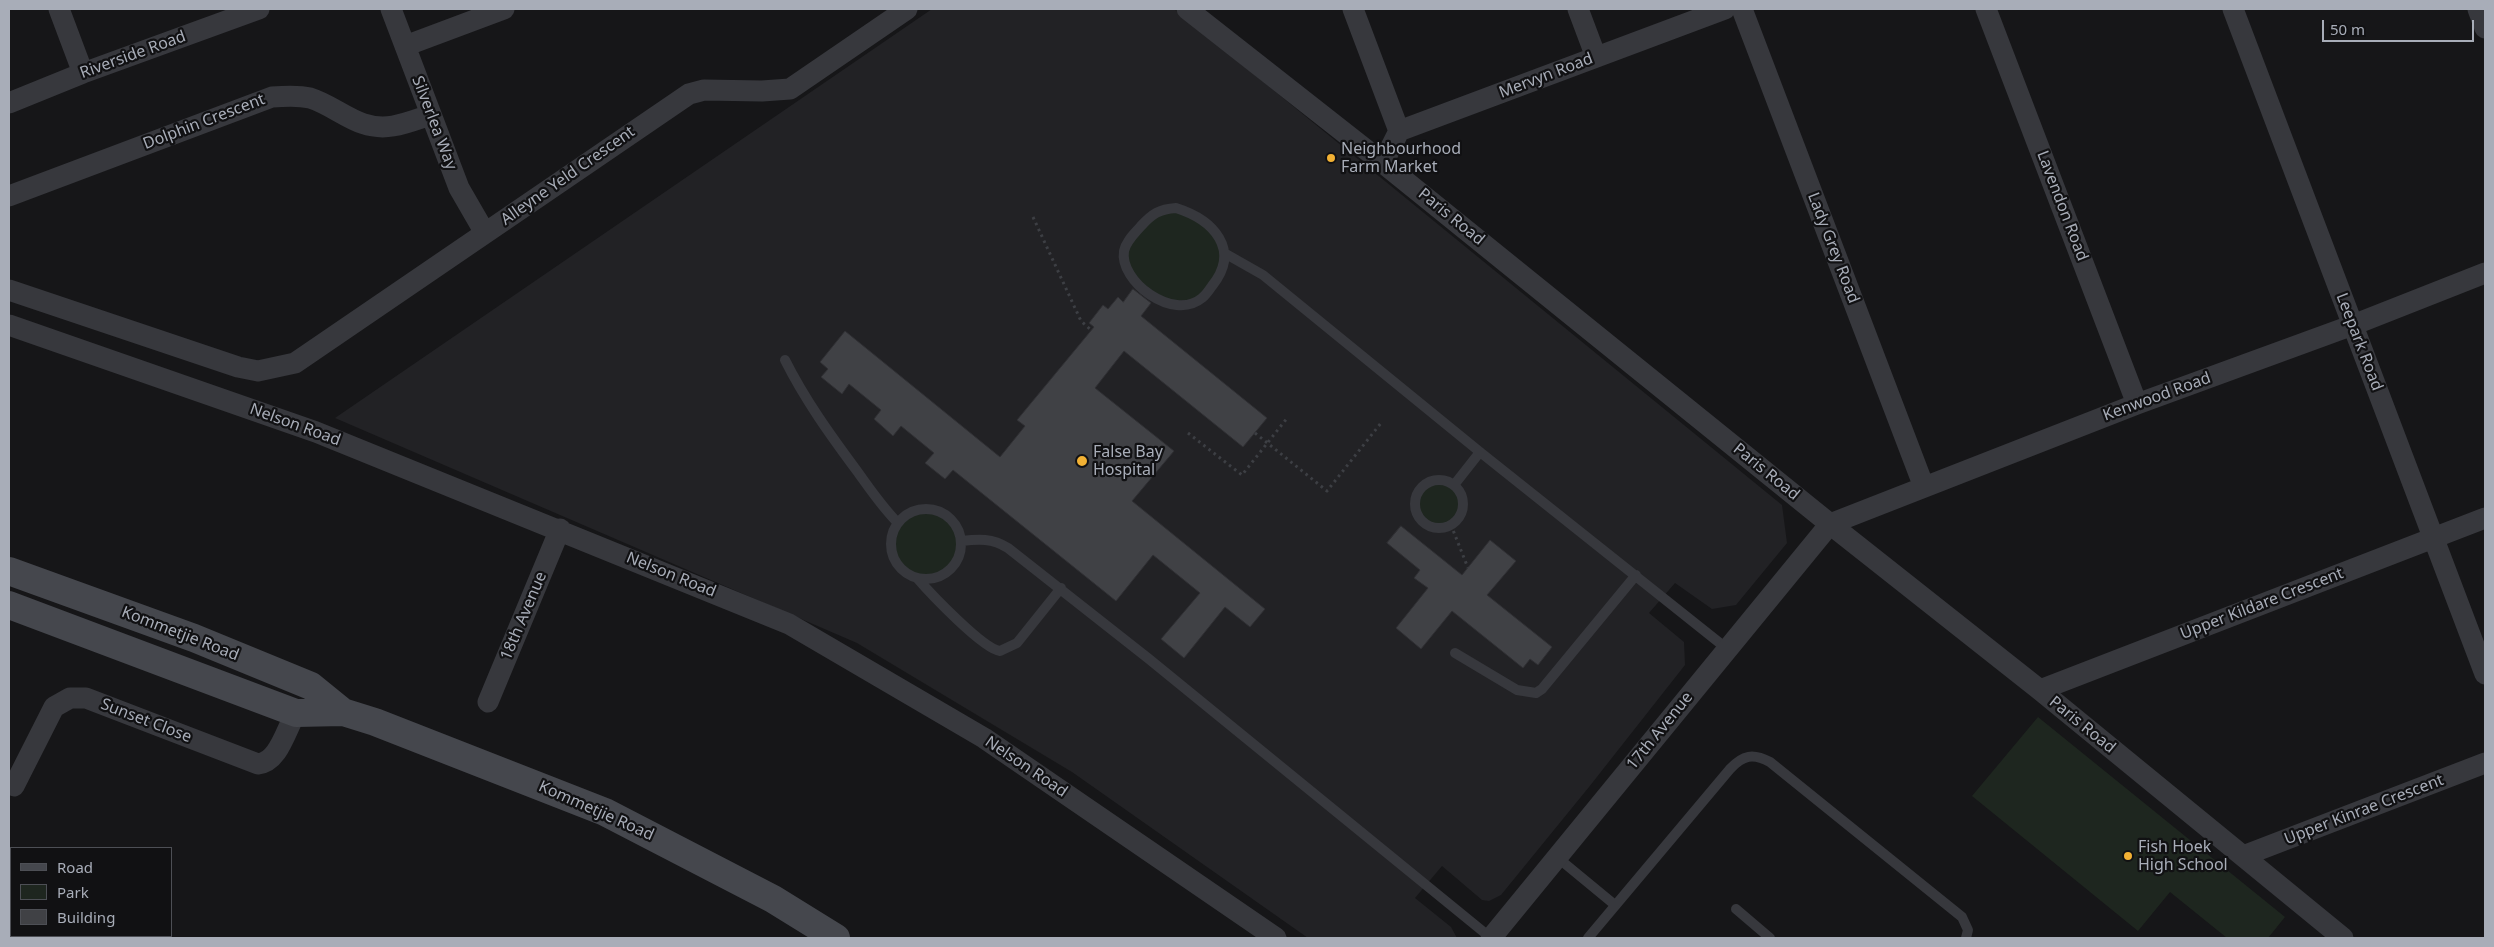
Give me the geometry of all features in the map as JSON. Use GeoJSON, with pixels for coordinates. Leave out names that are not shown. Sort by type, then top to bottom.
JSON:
{"type":"FeatureCollection","features":[{"type":"Feature","properties":{"kind":"main road","name":"Kommetjie Road"},"geometry":{"type":"LineString","coordinates":[[9,571],[194,638],[311,686],[343,712],[446,748],[605,812],[773,899],[836,938]]}},
{"type":"Feature","properties":{"kind":"main road","name":"Kommetjie Road"},"geometry":{"type":"LineString","coordinates":[[9,605],[296,713],[343,712]]}},
{"type":"Feature","properties":{"kind":"street"},"geometry":{"type":"LineString","coordinates":[[59,9],[83,73]]}},
{"type":"Feature","properties":{"kind":"street","name":"Riverside Road"},"geometry":{"type":"LineString","coordinates":[[9,103],[83,73],[259,9]]}},
{"type":"Feature","properties":{"kind":"street","name":"Silverlea Way"},"geometry":{"type":"LineString","coordinates":[[391,9],[459,188],[485,233]]}},
{"type":"Feature","properties":{"kind":"street"},"geometry":{"type":"LineString","coordinates":[[405,46],[504,9]]}},
{"type":"Feature","properties":{"kind":"street","name":"Alleyne Yeld Crescent"},"geometry":{"type":"LineString","coordinates":[[9,290],[238,367],[258,371],[294,363],[689,94],[704,90],[762,91],[790,89],[907,9]]}},
{"type":"Feature","properties":{"kind":"street","name":"Paris Road"},"geometry":{"type":"LineString","coordinates":[[1187,9],[1383,163],[1830,524],[2040,690],[2343,938]]}},
{"type":"Feature","properties":{"kind":"street"},"geometry":{"type":"LineString","coordinates":[[1353,9],[1399,131],[1383,163]]}},
{"type":"Feature","properties":{"kind":"street"},"geometry":{"type":"LineString","coordinates":[[1578,9],[1596,57]]}},
{"type":"Feature","properties":{"kind":"street","name":"Mervyn Road"},"geometry":{"type":"LineString","coordinates":[[1399,131],[1725,9]]}},
{"type":"Feature","properties":{"kind":"street","name":"Lady Grey Road"},"geometry":{"type":"LineString","coordinates":[[1742,9],[1924,487]]}},
{"type":"Feature","properties":{"kind":"street","name":"Lavendon Road"},"geometry":{"type":"LineString","coordinates":[[1986,9],[2137,404]]}},
{"type":"Feature","properties":{"kind":"street","name":"Leepark Road"},"geometry":{"type":"LineString","coordinates":[[2233,9],[2485,674]]}},
{"type":"Feature","properties":{"kind":"street"},"geometry":{"type":"LineString","coordinates":[[2478,9],[2485,28]]}},
{"type":"Feature","properties":{"kind":"street","name":"Dolphin Crescent"},"geometry":{"type":"LineString","coordinates":[[9,196],[272,97],[292,96],[311,98],[345,117],[364,124],[379,126],[392,126],[430,115]]}},
{"type":"Feature","properties":{"kind":"street","name":"Kenwood Road"},"geometry":{"type":"LineString","coordinates":[[1830,524],[2137,404],[2353,325],[2485,274]]}},
{"type":"Feature","properties":{"kind":"street","name":"Nelson Road"},"geometry":{"type":"LineString","coordinates":[[9,325],[316,432],[560,529],[805,632],[992,743],[1276,938]]}},
{"type":"Feature","properties":{"kind":"street","name":"Upper Kildare Crescent"},"geometry":{"type":"LineString","coordinates":[[2040,690],[2485,518]]}},
{"type":"Feature","properties":{"kind":"street","name":"17th Avenue"},"geometry":{"type":"LineString","coordinates":[[1491,938],[1558,858],[1726,648],[1830,524]]}},
{"type":"Feature","properties":{"kind":"street","name":"18th Avenue"},"geometry":{"type":"LineString","coordinates":[[488,702],[560,529]]}},
{"type":"Feature","properties":{"kind":"street","name":"Sunset Close"},"geometry":{"type":"LineString","coordinates":[[14,786],[54,707],[70,698],[86,698],[258,764],[265,763],[273,757],[296,713]]}},
{"type":"Feature","properties":{"kind":"street","name":"Upper Kinrae Crescent"},"geometry":{"type":"LineString","coordinates":[[2243,856],[2485,763]]}},
{"type":"Feature","properties":{"kind":"lane"},"geometry":{"type":"LineString","coordinates":[[1226,254],[1221,275],[1203,298],[1190,305],[1177,307],[1162,303],[1132,278],[1126,266],[1124,251],[1129,240],[1152,214],[1165,209],[1176,208],[1189,212],[1210,228],[1221,242],[1226,254],[1263,275],[1480,452],[1726,648]]}},
{"type":"Feature","properties":{"kind":"lane"},"geometry":{"type":"LineString","coordinates":[[785,360],[803,393],[847,457],[883,507],[898,523]]}},
{"type":"Feature","properties":{"kind":"lane"},"geometry":{"type":"LineString","coordinates":[[1454,485],[1480,452]]}},
{"type":"Feature","properties":{"kind":"lane"},"geometry":{"type":"LineString","coordinates":[[1432,481],[1447,481],[1454,485],[1463,498],[1461,514],[1451,525],[1443,528],[1428,525],[1417,513],[1415,506],[1419,491],[1432,481]]}},
{"type":"Feature","properties":{"kind":"lane"},"geometry":{"type":"LineString","coordinates":[[917,578],[939,576],[948,571],[960,552],[961,541],[953,522],[936,510],[915,510],[898,523],[892,533],[890,544],[892,556],[898,566],[917,578],[946,609],[990,647],[1000,651],[1017,644],[1061,588]]}},
{"type":"Feature","properties":{"kind":"lane"},"geometry":{"type":"LineString","coordinates":[[961,541],[984,539],[1000,543],[1061,588],[1491,938]]}},
{"type":"Feature","properties":{"kind":"lane"},"geometry":{"type":"LineString","coordinates":[[1455,653],[1517,690],[1536,693],[1542,689],[1636,575]]}},
{"type":"Feature","properties":{"kind":"lane"},"geometry":{"type":"LineString","coordinates":[[1588,938],[1730,769],[1739,759],[1751,756],[1770,762],[1962,917],[1968,930],[1966,938]]}},
{"type":"Feature","properties":{"kind":"lane"},"geometry":{"type":"LineString","coordinates":[[1558,858],[1615,905]]}},
{"type":"Feature","properties":{"kind":"lane"},"geometry":{"type":"LineString","coordinates":[[1736,909],[1770,938]]}},
{"type":"Feature","properties":{"kind":"path"},"geometry":{"type":"LineString","coordinates":[[1033,217],[1081,321],[1091,330]]}},
{"type":"Feature","properties":{"kind":"path"},"geometry":{"type":"LineString","coordinates":[[1188,433],[1242,475],[1288,417]]}},
{"type":"Feature","properties":{"kind":"path"},"geometry":{"type":"LineString","coordinates":[[1255,433],[1327,491],[1381,423]]}},
{"type":"Feature","properties":{"kind":"path"},"geometry":{"type":"LineString","coordinates":[[1451,525],[1468,568]]}},
{"type":"Feature","properties":{"kind":"shaded area","name":"False Bay Hospital"},"geometry":{"type":"Polygon","coordinates":[[[932,9],[1174,9],[1782,505],[1787,543],[1736,605],[1712,609],[1675,583],[1649,613],[1684,642],[1685,665],[1501,895],[1489,901],[1482,900],[1442,866],[1415,898],[1451,927],[1457,938],[1308,938],[1072,772],[857,643],[335,418],[932,9]]]}},
{"type":"Feature","properties":{"kind":"green space"},"geometry":{"type":"Polygon","coordinates":[[[1176,208],[1210,228],[1226,254],[1203,298],[1162,303],[1126,266],[1129,240],[1152,214],[1176,208]]]}},
{"type":"Feature","properties":{"kind":"green space"},"geometry":{"type":"Polygon","coordinates":[[[1439,480],[1448,482],[1456,487],[1461,495],[1463,504],[1461,513],[1456,521],[1448,526],[1439,528],[1430,526],[1422,521],[1417,513],[1415,504],[1417,495],[1422,487],[1430,482],[1439,480]]]}},
{"type":"Feature","properties":{"kind":"green space"},"geometry":{"type":"Polygon","coordinates":[[[926,509],[939,512],[951,519],[958,531],[961,544],[958,557],[951,569],[939,576],[926,579],[913,576],[901,569],[894,557],[891,544],[894,531],[901,519],[913,512],[926,509]]]}},
{"type":"Feature","properties":{"kind":"green space","name":"Fish Hoek High School"},"geometry":{"type":"Polygon","coordinates":[[[2038,717],[2285,917],[2268,938],[2227,938],[2170,892],[2138,931],[1972,796],[2038,717]]]}},
{"type":"Feature","properties":{"kind":"building","name":"False Bay Hospital"},"geometry":{"type":"Polygon","coordinates":[[[1133,289],[1151,303],[1141,316],[1267,418],[1243,447],[1124,351],[1095,388],[1174,451],[1132,501],[1265,609],[1250,627],[1225,607],[1184,658],[1161,639],[1200,593],[1153,555],[1116,601],[953,470],[945,479],[925,463],[934,453],[901,426],[893,436],[874,419],[881,410],[849,384],[842,394],[821,377],[828,369],[820,362],[845,331],[1000,457],[1025,426],[1017,420],[1094,327],[1089,323],[1103,305],[1108,309],[1118,297],[1123,302],[1133,289]]]}},
{"type":"Feature","properties":{"kind":"building"},"geometry":{"type":"Polygon","coordinates":[[[1401,526],[1462,575],[1490,540],[1516,561],[1487,595],[1552,647],[1538,665],[1530,659],[1523,668],[1452,611],[1421,649],[1396,628],[1428,588],[1414,578],[1420,570],[1387,543],[1401,526]]]}},
{"type":"Feature","properties":{"kind":"place","name":"Neighbourhood Farm Market"},"geometry":{"type":"Point","coordinates":[1331,158]}},
{"type":"Feature","properties":{"kind":"place","name":"False Bay Hospital"},"geometry":{"type":"Point","coordinates":[1082,461]}},
{"type":"Feature","properties":{"kind":"place","name":"Fish Hoek High School"},"geometry":{"type":"Point","coordinates":[2128,856]}}]}
